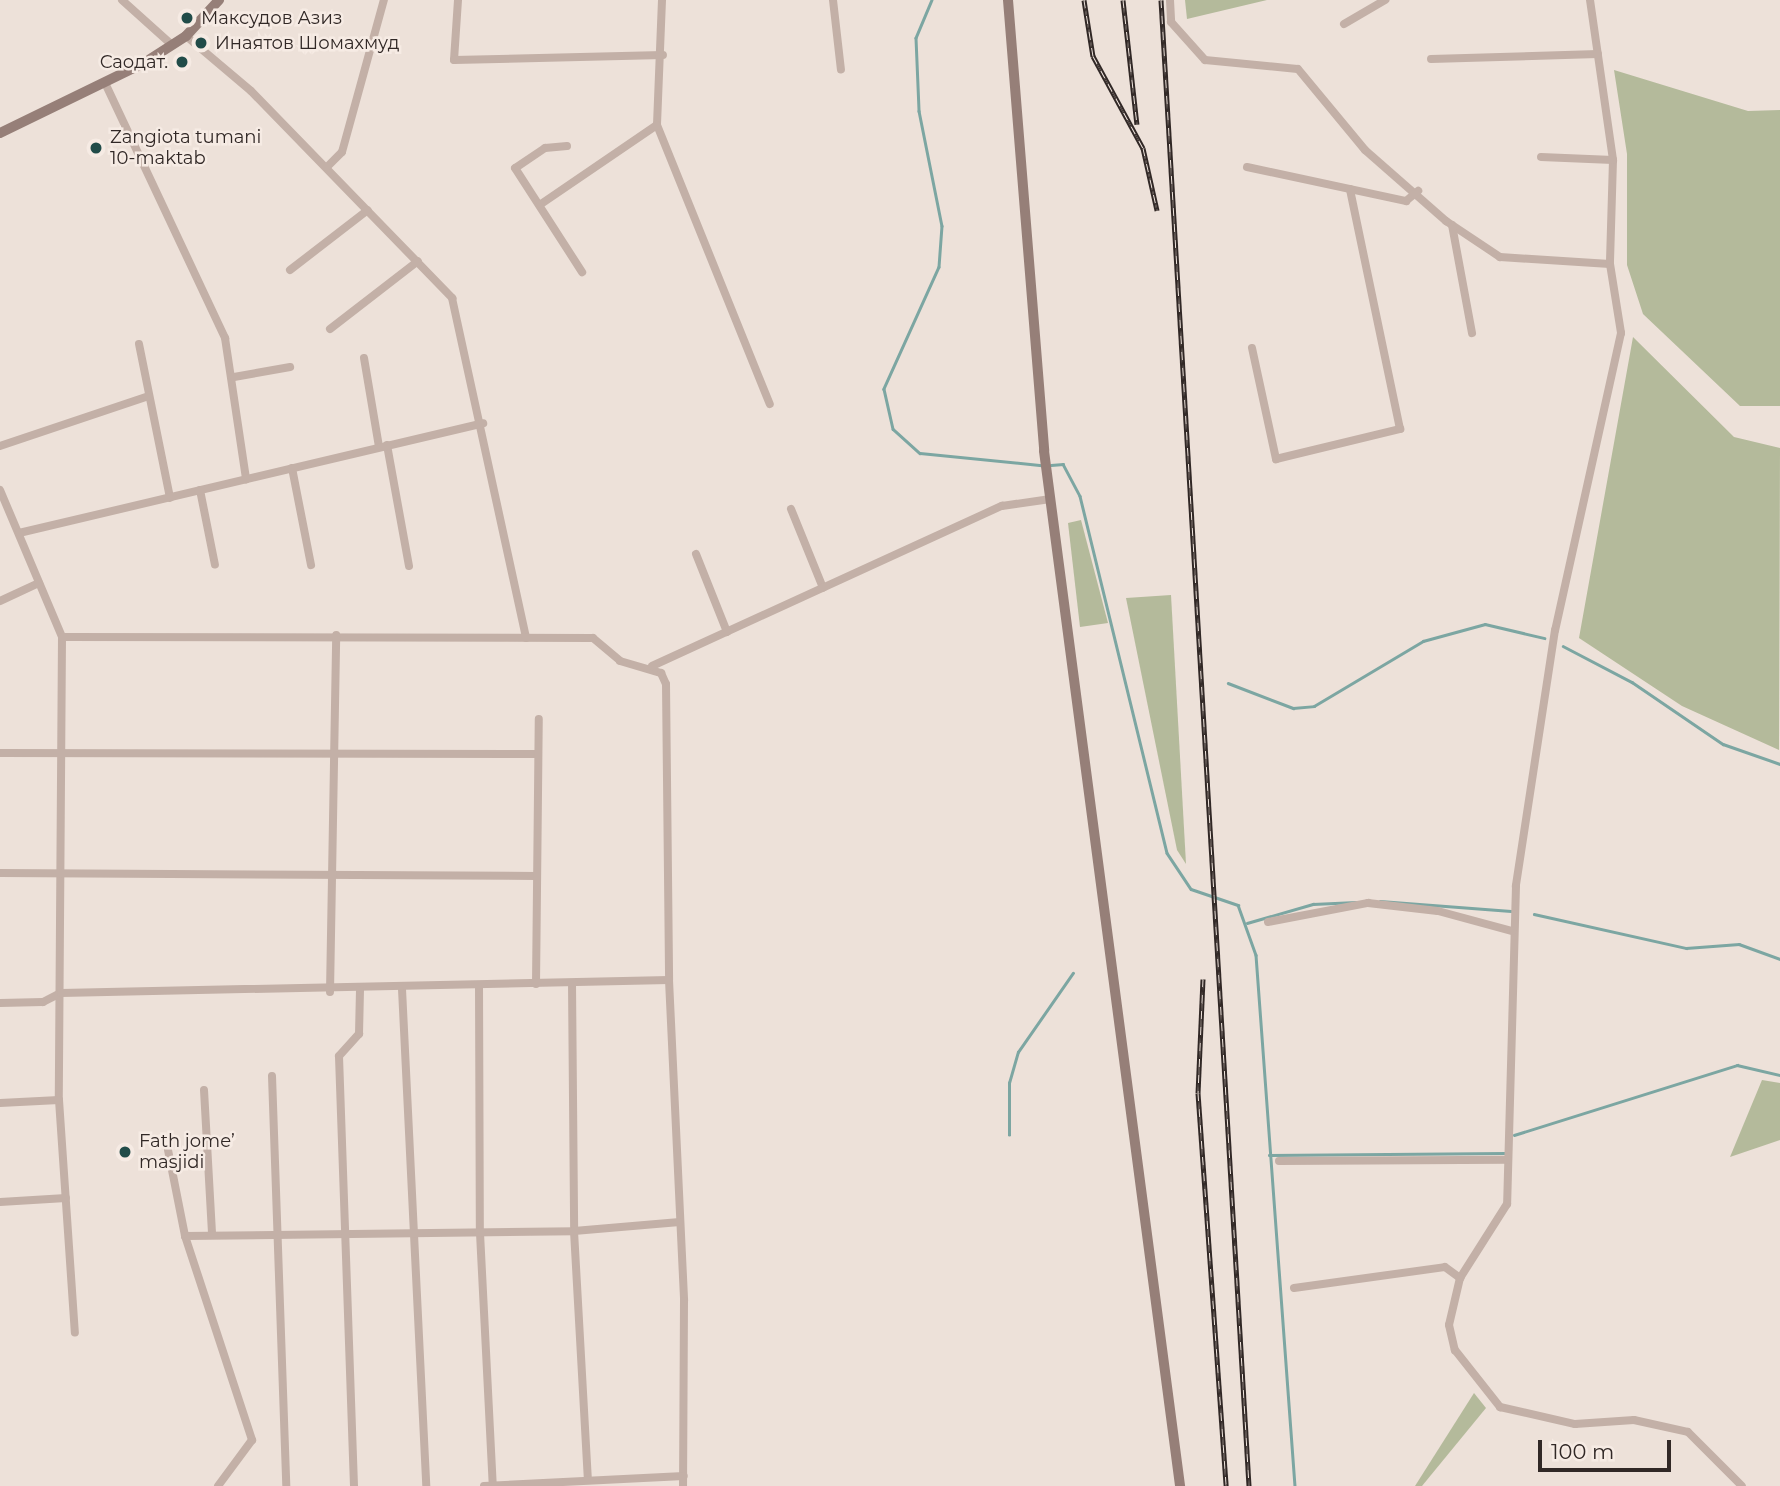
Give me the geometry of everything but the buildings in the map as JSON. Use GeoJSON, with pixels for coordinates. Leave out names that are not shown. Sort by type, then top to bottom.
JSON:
{"type":"FeatureCollection","features":[{"type":"Feature","properties":{"kind":"main road"},"geometry":{"type":"LineString","coordinates":[[0,133],[106,85],[172,46],[186,36],[219,0]]}},
{"type":"Feature","properties":{"kind":"main road"},"geometry":{"type":"LineString","coordinates":[[1008,0],[1044,451],[1180,1486]]}},
{"type":"Feature","properties":{"kind":"street"},"geometry":{"type":"LineString","coordinates":[[122,0],[172,46]]}},
{"type":"Feature","properties":{"kind":"street"},"geometry":{"type":"LineString","coordinates":[[327,167],[342,152],[384,0]]}},
{"type":"Feature","properties":{"kind":"street"},"geometry":{"type":"LineString","coordinates":[[458,0],[454,60],[663,55]]}},
{"type":"Feature","properties":{"kind":"street"},"geometry":{"type":"LineString","coordinates":[[662,0],[663,55],[657,125],[770,404]]}},
{"type":"Feature","properties":{"kind":"street"},"geometry":{"type":"LineString","coordinates":[[833,0],[841,70]]}},
{"type":"Feature","properties":{"kind":"street"},"geometry":{"type":"LineString","coordinates":[[1170,0],[1171,22],[1205,60],[1298,69],[1365,150],[1418,191],[1452,225],[1500,257],[1610,264]]}},
{"type":"Feature","properties":{"kind":"street"},"geometry":{"type":"LineString","coordinates":[[1344,24],[1385,0]]}},
{"type":"Feature","properties":{"kind":"street"},"geometry":{"type":"LineString","coordinates":[[1590,0],[1613,160],[1610,264],[1621,333],[1555,630],[1513,931],[1507,1204],[1460,1278],[1450,1315],[1455,1350],[1500,1407],[1575,1424],[1634,1420],[1688,1432],[1742,1486]]}},
{"type":"Feature","properties":{"kind":"street"},"geometry":{"type":"LineString","coordinates":[[186,36],[327,167],[452,298],[483,423],[526,638]]}},
{"type":"Feature","properties":{"kind":"street"},"geometry":{"type":"LineString","coordinates":[[1431,59],[1598,54]]}},
{"type":"Feature","properties":{"kind":"street"},"geometry":{"type":"LineString","coordinates":[[106,85],[225,338],[234,377],[246,479]]}},
{"type":"Feature","properties":{"kind":"street"},"geometry":{"type":"LineString","coordinates":[[541,204],[657,125]]}},
{"type":"Feature","properties":{"kind":"street"},"geometry":{"type":"LineString","coordinates":[[566,146],[545,148],[515,168],[541,204],[582,272]]}},
{"type":"Feature","properties":{"kind":"street"},"geometry":{"type":"LineString","coordinates":[[1541,157],[1613,160]]}},
{"type":"Feature","properties":{"kind":"street"},"geometry":{"type":"LineString","coordinates":[[1247,167],[1406,201],[1418,191]]}},
{"type":"Feature","properties":{"kind":"street"},"geometry":{"type":"LineString","coordinates":[[1252,348],[1276,459],[1400,429],[1350,189]]}},
{"type":"Feature","properties":{"kind":"street"},"geometry":{"type":"LineString","coordinates":[[290,270],[368,210]]}},
{"type":"Feature","properties":{"kind":"street"},"geometry":{"type":"LineString","coordinates":[[1452,225],[1472,333]]}},
{"type":"Feature","properties":{"kind":"street"},"geometry":{"type":"LineString","coordinates":[[330,329],[418,261]]}},
{"type":"Feature","properties":{"kind":"street"},"geometry":{"type":"LineString","coordinates":[[139,344],[170,498]]}},
{"type":"Feature","properties":{"kind":"street"},"geometry":{"type":"LineString","coordinates":[[364,358],[409,566]]}},
{"type":"Feature","properties":{"kind":"street"},"geometry":{"type":"LineString","coordinates":[[234,377],[290,367]]}},
{"type":"Feature","properties":{"kind":"street"},"geometry":{"type":"LineString","coordinates":[[0,446],[149,396]]}},
{"type":"Feature","properties":{"kind":"street"},"geometry":{"type":"LineString","coordinates":[[19,533],[483,423]]}},
{"type":"Feature","properties":{"kind":"street"},"geometry":{"type":"LineString","coordinates":[[292,468],[311,565]]}},
{"type":"Feature","properties":{"kind":"street"},"geometry":{"type":"LineString","coordinates":[[0,490],[62,637],[59,1100],[75,1332]]}},
{"type":"Feature","properties":{"kind":"street"},"geometry":{"type":"LineString","coordinates":[[200,490],[215,565]]}},
{"type":"Feature","properties":{"kind":"street"},"geometry":{"type":"LineString","coordinates":[[62,637],[336,635],[593,638],[620,661],[652,666],[1002,506],[1050,499]]}},
{"type":"Feature","properties":{"kind":"street"},"geometry":{"type":"LineString","coordinates":[[791,509],[824,588]]}},
{"type":"Feature","properties":{"kind":"street"},"geometry":{"type":"LineString","coordinates":[[696,554],[727,632]]}},
{"type":"Feature","properties":{"kind":"street"},"geometry":{"type":"LineString","coordinates":[[0,601],[39,583]]}},
{"type":"Feature","properties":{"kind":"street"},"geometry":{"type":"LineString","coordinates":[[330,992],[329,755],[336,635]]}},
{"type":"Feature","properties":{"kind":"street"},"geometry":{"type":"LineString","coordinates":[[652,666],[666,684],[669,980],[680,1223],[683,1486]]}},
{"type":"Feature","properties":{"kind":"street"},"geometry":{"type":"LineString","coordinates":[[536,984],[539,719]]}},
{"type":"Feature","properties":{"kind":"street"},"geometry":{"type":"LineString","coordinates":[[0,752],[538,754]]}},
{"type":"Feature","properties":{"kind":"street"},"geometry":{"type":"LineString","coordinates":[[0,873],[331,877],[537,876]]}},
{"type":"Feature","properties":{"kind":"street"},"geometry":{"type":"LineString","coordinates":[[1268,922],[1368,903],[1438,911],[1513,931]]}},
{"type":"Feature","properties":{"kind":"street"},"geometry":{"type":"LineString","coordinates":[[0,1003],[43,1002],[61,993],[330,992],[669,980]]}},
{"type":"Feature","properties":{"kind":"street"},"geometry":{"type":"LineString","coordinates":[[572,983],[574,1231],[587,1480]]}},
{"type":"Feature","properties":{"kind":"street"},"geometry":{"type":"LineString","coordinates":[[479,985],[480,1233],[493,1486]]}},
{"type":"Feature","properties":{"kind":"street"},"geometry":{"type":"LineString","coordinates":[[402,989],[410,1234],[426,1486]]}},
{"type":"Feature","properties":{"kind":"street"},"geometry":{"type":"LineString","coordinates":[[354,1486],[339,1056],[359,1034],[360,990]]}},
{"type":"Feature","properties":{"kind":"street"},"geometry":{"type":"LineString","coordinates":[[272,1076],[286,1486]]}},
{"type":"Feature","properties":{"kind":"street"},"geometry":{"type":"LineString","coordinates":[[204,1090],[212,1235]]}},
{"type":"Feature","properties":{"kind":"street"},"geometry":{"type":"LineString","coordinates":[[0,1102],[59,1100]]}},
{"type":"Feature","properties":{"kind":"street"},"geometry":{"type":"LineString","coordinates":[[168,1150],[186,1236],[252,1440],[218,1486]]}},
{"type":"Feature","properties":{"kind":"street"},"geometry":{"type":"LineString","coordinates":[[1279,1161],[1507,1160]]}},
{"type":"Feature","properties":{"kind":"street"},"geometry":{"type":"LineString","coordinates":[[0,1202],[66,1198]]}},
{"type":"Feature","properties":{"kind":"street"},"geometry":{"type":"LineString","coordinates":[[186,1236],[574,1231],[680,1223]]}},
{"type":"Feature","properties":{"kind":"street"},"geometry":{"type":"LineString","coordinates":[[1294,1288],[1445,1267],[1460,1278]]}},
{"type":"Feature","properties":{"kind":"street"},"geometry":{"type":"LineString","coordinates":[[484,1486],[684,1476]]}},
{"type":"Feature","properties":{"kind":"green space"},"geometry":{"type":"Polygon","coordinates":[[[1185,0],[1267,0],[1187,19],[1185,0]]]}},
{"type":"Feature","properties":{"kind":"green space"},"geometry":{"type":"Polygon","coordinates":[[[1614,70],[1748,111],[1780,110],[1780,406],[1740,406],[1643,314],[1627,265],[1627,154],[1614,70]]]}},
{"type":"Feature","properties":{"kind":"green space"},"geometry":{"type":"Polygon","coordinates":[[[1633,337],[1734,437],[1780,448],[1779,750],[1682,706],[1579,638],[1633,337]]]}},
{"type":"Feature","properties":{"kind":"green space"},"geometry":{"type":"Polygon","coordinates":[[[1081,520],[1108,623],[1080,627],[1068,523],[1081,520]]]}},
{"type":"Feature","properties":{"kind":"green space"},"geometry":{"type":"Polygon","coordinates":[[[1171,595],[1186,864],[1177,850],[1126,598],[1171,595]]]}},
{"type":"Feature","properties":{"kind":"green space"},"geometry":{"type":"Polygon","coordinates":[[[1762,1080],[1780,1083],[1780,1140],[1730,1157],[1762,1080]]]}},
{"type":"Feature","properties":{"kind":"green space"},"geometry":{"type":"Polygon","coordinates":[[[1474,1393],[1486,1408],[1422,1486],[1415,1486],[1474,1393]]]}},
{"type":"Feature","properties":{"kind":"waterway"},"geometry":{"type":"LineString","coordinates":[[932,0],[916,38],[919,111],[942,226],[939,267],[884,389],[893,429],[920,453],[1041,465]]}},
{"type":"Feature","properties":{"kind":"waterway"},"geometry":{"type":"LineString","coordinates":[[1051,465],[1063,464],[1080,496],[1167,853],[1191,889],[1238,905],[1256,955],[1295,1486]]}},
{"type":"Feature","properties":{"kind":"waterway"},"geometry":{"type":"LineString","coordinates":[[1228,683],[1293,708],[1314,706],[1423,641],[1485,624],[1544,638]]}},
{"type":"Feature","properties":{"kind":"waterway"},"geometry":{"type":"LineString","coordinates":[[1563,646],[1632,682],[1723,744],[1780,764]]}},
{"type":"Feature","properties":{"kind":"waterway"},"geometry":{"type":"LineString","coordinates":[[1380,901],[1511,911]]}},
{"type":"Feature","properties":{"kind":"waterway"},"geometry":{"type":"LineString","coordinates":[[1247,923],[1313,904],[1356,902]]}},
{"type":"Feature","properties":{"kind":"waterway"},"geometry":{"type":"LineString","coordinates":[[1534,914],[1686,948],[1739,944],[1780,959]]}},
{"type":"Feature","properties":{"kind":"waterway"},"geometry":{"type":"LineString","coordinates":[[1009,1135],[1009,1083],[1018,1052],[1073,973]]}},
{"type":"Feature","properties":{"kind":"waterway"},"geometry":{"type":"LineString","coordinates":[[1514,1135],[1737,1065],[1780,1075]]}},
{"type":"Feature","properties":{"kind":"waterway"},"geometry":{"type":"LineString","coordinates":[[1269,1155],[1505,1153]]}},
{"type":"Feature","properties":{"kind":"railway"},"geometry":{"type":"LineString","coordinates":[[1084,0],[1093,56],[1143,148],[1157,210]]}},
{"type":"Feature","properties":{"kind":"railway"},"geometry":{"type":"LineString","coordinates":[[1123,0],[1137,124]]}},
{"type":"Feature","properties":{"kind":"railway"},"geometry":{"type":"LineString","coordinates":[[1161,0],[1249,1486]]}},
{"type":"Feature","properties":{"kind":"railway"},"geometry":{"type":"LineString","coordinates":[[1203,979],[1198,1093],[1226,1486]]}},
{"type":"Feature","properties":{"kind":"place","name":"Максудов Азиз"},"geometry":{"type":"Point","coordinates":[187,18]}},
{"type":"Feature","properties":{"kind":"place","name":"Инаятов Шомахмуд"},"geometry":{"type":"Point","coordinates":[201,43]}},
{"type":"Feature","properties":{"kind":"place","name":"Саодат."},"geometry":{"type":"Point","coordinates":[182,62]}},
{"type":"Feature","properties":{"kind":"place","name":"Zangiota tumani 10-maktab"},"geometry":{"type":"Point","coordinates":[96,148]}},
{"type":"Feature","properties":{"kind":"place","name":"Fath jome’ masjidi"},"geometry":{"type":"Point","coordinates":[125,1152]}}]}
